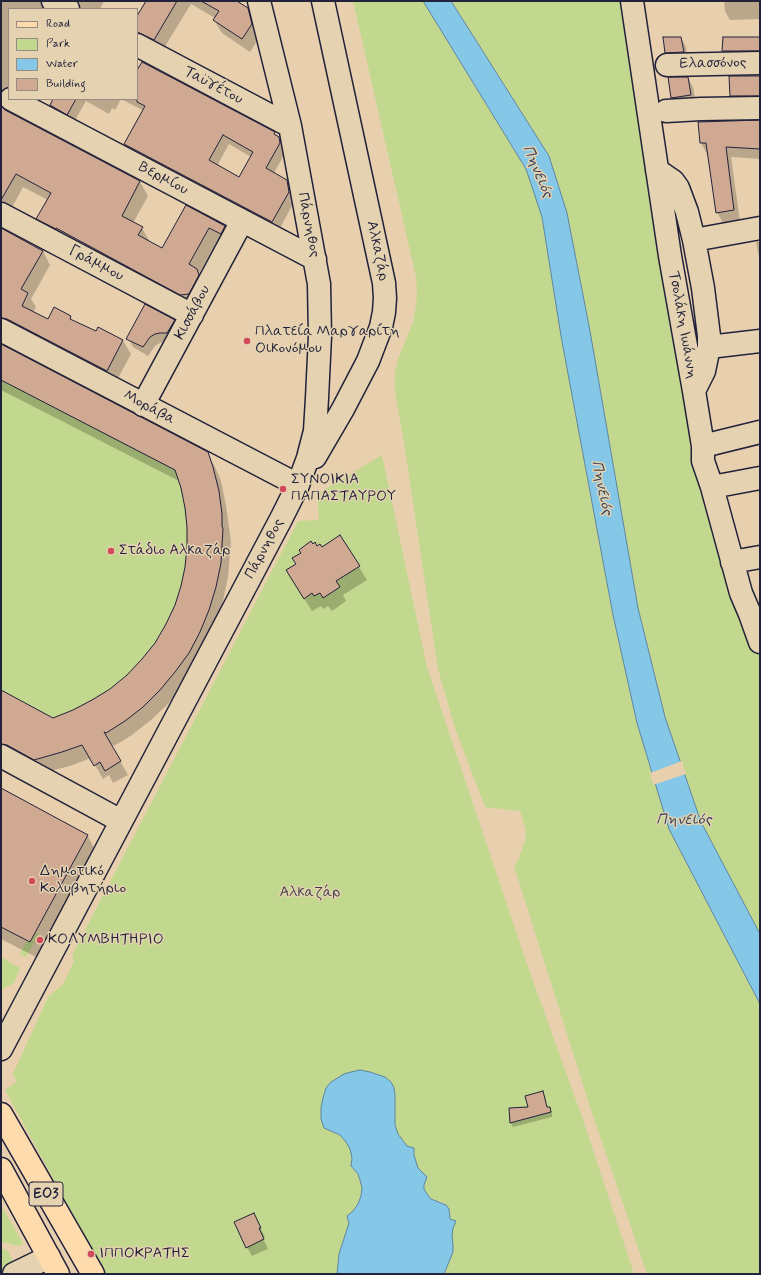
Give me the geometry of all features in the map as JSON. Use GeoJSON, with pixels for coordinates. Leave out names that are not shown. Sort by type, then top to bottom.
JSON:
{"type":"FeatureCollection","features":[{"type":"Feature","properties":{"kind":"main road","name":"ΕΟ3"},"geometry":{"type":"LineString","coordinates":[[1,1114],[8,1143],[92,1274]]}},
{"type":"Feature","properties":{"kind":"main road","name":"ΕΟ3"},"geometry":{"type":"LineString","coordinates":[[1,1169],[54,1265]]}},
{"type":"Feature","properties":{"kind":"street"},"geometry":{"type":"LineString","coordinates":[[53,1],[66,8]]}},
{"type":"Feature","properties":{"kind":"street","name":"Πάρνηθος"},"geometry":{"type":"LineString","coordinates":[[1,1049],[298,486],[315,432],[318,398],[320,336],[319,291],[315,259],[290,126],[259,1]]}},
{"type":"Feature","properties":{"kind":"street","name":"Αλκαζάρ"},"geometry":{"type":"LineString","coordinates":[[298,486],[343,409],[368,361],[381,327],[384,312],[384,283],[323,1]]}},
{"type":"Feature","properties":{"kind":"street","name":"Τσολάκη Ιωάννη"},"geometry":{"type":"LineString","coordinates":[[632,1],[670,256],[703,446],[703,461],[712,487],[741,593],[760,642]]}},
{"type":"Feature","properties":{"kind":"street","name":"Ταϋγέτου"},"geometry":{"type":"LineString","coordinates":[[138,46],[290,126]]}},
{"type":"Feature","properties":{"kind":"street","name":"Ελασσόνος"},"geometry":{"type":"LineString","coordinates":[[667,65],[760,63]]}},
{"type":"Feature","properties":{"kind":"street","name":"Βερμίου"},"geometry":{"type":"LineString","coordinates":[[14,100],[315,259]]}},
{"type":"Feature","properties":{"kind":"street"},"geometry":{"type":"LineString","coordinates":[[666,111],[701,108],[760,108]]}},
{"type":"Feature","properties":{"kind":"street"},"geometry":{"type":"LineString","coordinates":[[657,170],[673,181],[678,188],[687,212],[703,288],[709,348],[704,371],[694,391]]}},
{"type":"Feature","properties":{"kind":"street","name":"Γράμμου"},"geometry":{"type":"LineString","coordinates":[[1,214],[192,314]]}},
{"type":"Feature","properties":{"kind":"street","name":"Κισσάβου"},"geometry":{"type":"LineString","coordinates":[[143,405],[242,220]]}},
{"type":"Feature","properties":{"kind":"street"},"geometry":{"type":"LineString","coordinates":[[694,240],[760,228]]}},
{"type":"Feature","properties":{"kind":"street","name":"Μοράβα"},"geometry":{"type":"LineString","coordinates":[[1,330],[298,486]]}},
{"type":"Feature","properties":{"kind":"street"},"geometry":{"type":"LineString","coordinates":[[709,348],[760,341]]}},
{"type":"Feature","properties":{"kind":"street"},"geometry":{"type":"LineString","coordinates":[[703,446],[760,432]]}},
{"type":"Feature","properties":{"kind":"street"},"geometry":{"type":"LineString","coordinates":[[712,487],[760,478]]}},
{"type":"Feature","properties":{"kind":"street"},"geometry":{"type":"LineString","coordinates":[[732,562],[760,557]]}},
{"type":"Feature","properties":{"kind":"street"},"geometry":{"type":"LineString","coordinates":[[1,756],[121,821]]}},
{"type":"Feature","properties":{"kind":"street"},"geometry":{"type":"LineString","coordinates":[[14,1274],[54,1265]]}},
{"type":"Feature","properties":{"kind":"green space"},"geometry":{"type":"Polygon","coordinates":[[[353,1],[423,1],[526,169],[542,216],[561,336],[613,615],[637,723],[669,829],[760,1004],[760,1274],[647,1274],[591,1110],[514,866],[519,858],[525,840],[526,831],[520,811],[485,807],[455,728],[438,669],[395,391],[395,372],[398,359],[413,322],[416,306],[416,277],[353,1]]]}},
{"type":"Feature","properties":{"kind":"green space"},"geometry":{"type":"Polygon","coordinates":[[[451,1],[620,1],[693,434],[760,648],[760,934],[701,822],[665,717],[638,608],[590,331],[567,213],[549,156],[451,1]]]}},
{"type":"Feature","properties":{"kind":"green space","name":"Στάδιο Αλκαζάρ"},"geometry":{"type":"Polygon","coordinates":[[[1,333],[205,444],[219,491],[222,515],[223,539],[221,563],[216,587],[200,632],[189,653],[175,672],[143,707],[105,734],[62,752],[31,760],[1,744],[1,333]]]}},
{"type":"Feature","properties":{"kind":"green space","name":"Αλκαζάρ"},"geometry":{"type":"Polygon","coordinates":[[[382,455],[427,667],[528,967],[581,1114],[634,1274],[444,1274],[453,1245],[453,1221],[450,1219],[450,1212],[444,1203],[431,1199],[427,1194],[424,1189],[424,1185],[427,1177],[418,1168],[414,1155],[414,1148],[407,1146],[398,1134],[395,1125],[394,1088],[391,1082],[385,1077],[370,1072],[331,1082],[326,1088],[323,1098],[324,1128],[340,1135],[346,1142],[350,1149],[352,1158],[351,1166],[358,1174],[362,1188],[361,1196],[353,1211],[339,1254],[337,1274],[105,1274],[5,1090],[17,1082],[13,1074],[48,997],[63,984],[74,961],[72,955],[298,521],[319,520],[317,494],[382,455]]]}},
{"type":"Feature","properties":{"kind":"green space"},"geometry":{"type":"Polygon","coordinates":[[[36,933],[39,934],[26,957],[20,954],[27,941],[30,943],[36,933]]]}},
{"type":"Feature","properties":{"kind":"green space"},"geometry":{"type":"Polygon","coordinates":[[[1,957],[20,968],[14,983],[1,990],[1,957]]]}},
{"type":"Feature","properties":{"kind":"green space"},"geometry":{"type":"Polygon","coordinates":[[[1,1205],[23,1243],[19,1246],[1,1242],[1,1205]]]}},
{"type":"Feature","properties":{"kind":"green space"},"geometry":{"type":"Polygon","coordinates":[[[1,1248],[7,1250],[17,1268],[6,1274],[1,1274],[1,1248]]]}},
{"type":"Feature","properties":{"kind":"water","name":"Πηνειός"},"geometry":{"type":"Polygon","coordinates":[[[423,1],[451,1],[549,156],[567,213],[590,331],[638,608],[665,717],[701,822],[760,934],[760,1004],[669,829],[637,723],[613,615],[561,336],[542,217],[526,169],[423,1]]]}},
{"type":"Feature","properties":{"kind":"water"},"geometry":{"type":"Polygon","coordinates":[[[360,1070],[385,1077],[391,1082],[395,1095],[395,1125],[398,1134],[407,1146],[414,1148],[414,1155],[418,1168],[427,1177],[424,1189],[427,1194],[431,1199],[446,1205],[449,1209],[450,1219],[456,1221],[452,1235],[453,1252],[444,1274],[337,1274],[339,1254],[349,1223],[347,1216],[358,1204],[362,1188],[358,1174],[351,1166],[352,1158],[350,1149],[340,1135],[324,1128],[321,1119],[321,1108],[326,1088],[331,1082],[344,1074],[360,1070]]]}},
{"type":"Feature","properties":{"kind":"pier"},"geometry":{"type":"Polygon","coordinates":[[[682,761],[686,774],[653,785],[650,773],[682,761]]]}},
{"type":"Feature","properties":{"kind":"building"},"geometry":{"type":"Polygon","coordinates":[[[146,1],[177,1],[154,40],[138,32],[138,14],[146,1]]]}},
{"type":"Feature","properties":{"kind":"building"},"geometry":{"type":"Polygon","coordinates":[[[201,1],[237,1],[248,8],[252,24],[242,39],[213,20],[219,11],[201,1]]]}},
{"type":"Feature","properties":{"kind":"building"},"geometry":{"type":"Polygon","coordinates":[[[663,37],[681,37],[684,52],[665,53],[663,37]]]}},
{"type":"Feature","properties":{"kind":"building"},"geometry":{"type":"Polygon","coordinates":[[[723,37],[760,37],[760,51],[722,51],[723,37]]]}},
{"type":"Feature","properties":{"kind":"building"},"geometry":{"type":"Polygon","coordinates":[[[142,62],[275,132],[274,134],[279,137],[280,143],[266,168],[287,180],[289,192],[272,222],[124,144],[145,106],[137,102],[138,68],[142,62]],[[223,135],[209,160],[239,177],[253,152],[223,135]]]}},
{"type":"Feature","properties":{"kind":"building"},"geometry":{"type":"Polygon","coordinates":[[[729,76],[760,76],[760,96],[730,96],[729,76]]]}},
{"type":"Feature","properties":{"kind":"building"},"geometry":{"type":"Polygon","coordinates":[[[668,77],[688,77],[691,95],[671,98],[668,77]]]}},
{"type":"Feature","properties":{"kind":"building"},"geometry":{"type":"Polygon","coordinates":[[[52,100],[75,100],[67,115],[50,105],[52,100]]]}},
{"type":"Feature","properties":{"kind":"building"},"geometry":{"type":"Polygon","coordinates":[[[1,106],[5,110],[140,181],[122,216],[143,227],[138,235],[162,248],[186,205],[225,226],[221,234],[209,228],[189,264],[197,269],[199,275],[189,294],[180,295],[56,228],[36,219],[51,193],[16,174],[1,200],[1,106]]]}},
{"type":"Feature","properties":{"kind":"building"},"geometry":{"type":"Polygon","coordinates":[[[760,120],[760,149],[726,147],[734,210],[716,213],[706,143],[700,143],[698,122],[760,120]]]}},
{"type":"Feature","properties":{"kind":"building"},"geometry":{"type":"Polygon","coordinates":[[[1,228],[43,251],[21,289],[28,293],[22,306],[48,319],[54,307],[71,316],[70,319],[96,331],[98,327],[123,340],[107,371],[7,319],[1,318],[1,228]]]}},
{"type":"Feature","properties":{"kind":"building"},"geometry":{"type":"Polygon","coordinates":[[[145,304],[175,320],[167,333],[155,334],[150,337],[143,347],[126,339],[145,304]]]}},
{"type":"Feature","properties":{"kind":"building","name":"Στάδιο Αλκαζάρ"},"geometry":{"type":"Polygon","coordinates":[[[1,344],[208,452],[219,491],[223,528],[221,563],[209,610],[189,653],[160,690],[143,707],[125,721],[106,733],[104,732],[121,761],[105,771],[100,762],[94,766],[82,745],[34,760],[7,745],[1,744],[1,690],[53,718],[73,710],[110,689],[127,675],[142,659],[155,643],[166,624],[175,605],[181,586],[185,567],[187,527],[181,488],[175,470],[1,380],[1,344]]]}},
{"type":"Feature","properties":{"kind":"building"},"geometry":{"type":"Polygon","coordinates":[[[340,535],[360,566],[336,581],[340,587],[323,598],[320,593],[314,596],[312,593],[304,599],[286,570],[296,564],[292,558],[301,553],[299,550],[311,541],[313,544],[315,542],[317,546],[320,544],[322,547],[340,535]]]}},
{"type":"Feature","properties":{"kind":"building","name":"Δημοτικό Κολυβητήριο"},"geometry":{"type":"Polygon","coordinates":[[[1,788],[88,835],[30,942],[1,927],[1,788]]]}},
{"type":"Feature","properties":{"kind":"building"},"geometry":{"type":"Polygon","coordinates":[[[543,1091],[547,1107],[550,1107],[551,1112],[510,1123],[509,1108],[528,1107],[525,1096],[543,1091]]]}},
{"type":"Feature","properties":{"kind":"building"},"geometry":{"type":"Polygon","coordinates":[[[254,1213],[264,1239],[246,1248],[234,1222],[254,1213]]]}},
{"type":"Feature","properties":{"kind":"place","name":"Πλατεία Μαργαρίτη Οικονόμου"},"geometry":{"type":"Point","coordinates":[247,341]}},
{"type":"Feature","properties":{"kind":"place","name":"ΣΥΝΟΙΚΙΑ ΠΑΠΑΣΤΑΥΡΟΥ"},"geometry":{"type":"Point","coordinates":[283,489]}},
{"type":"Feature","properties":{"kind":"place","name":"Στάδιο Αλκαζάρ"},"geometry":{"type":"Point","coordinates":[111,551]}},
{"type":"Feature","properties":{"kind":"place","name":"Δημοτικό Κολυβητήριο"},"geometry":{"type":"Point","coordinates":[32,881]}},
{"type":"Feature","properties":{"kind":"place","name":"ΚΟΛΥΜΒΗΤΗΡΙΟ"},"geometry":{"type":"Point","coordinates":[40,940]}},
{"type":"Feature","properties":{"kind":"place","name":"ΙΠΠΟΚΡΑΤΗΣ"},"geometry":{"type":"Point","coordinates":[91,1254]}}]}
